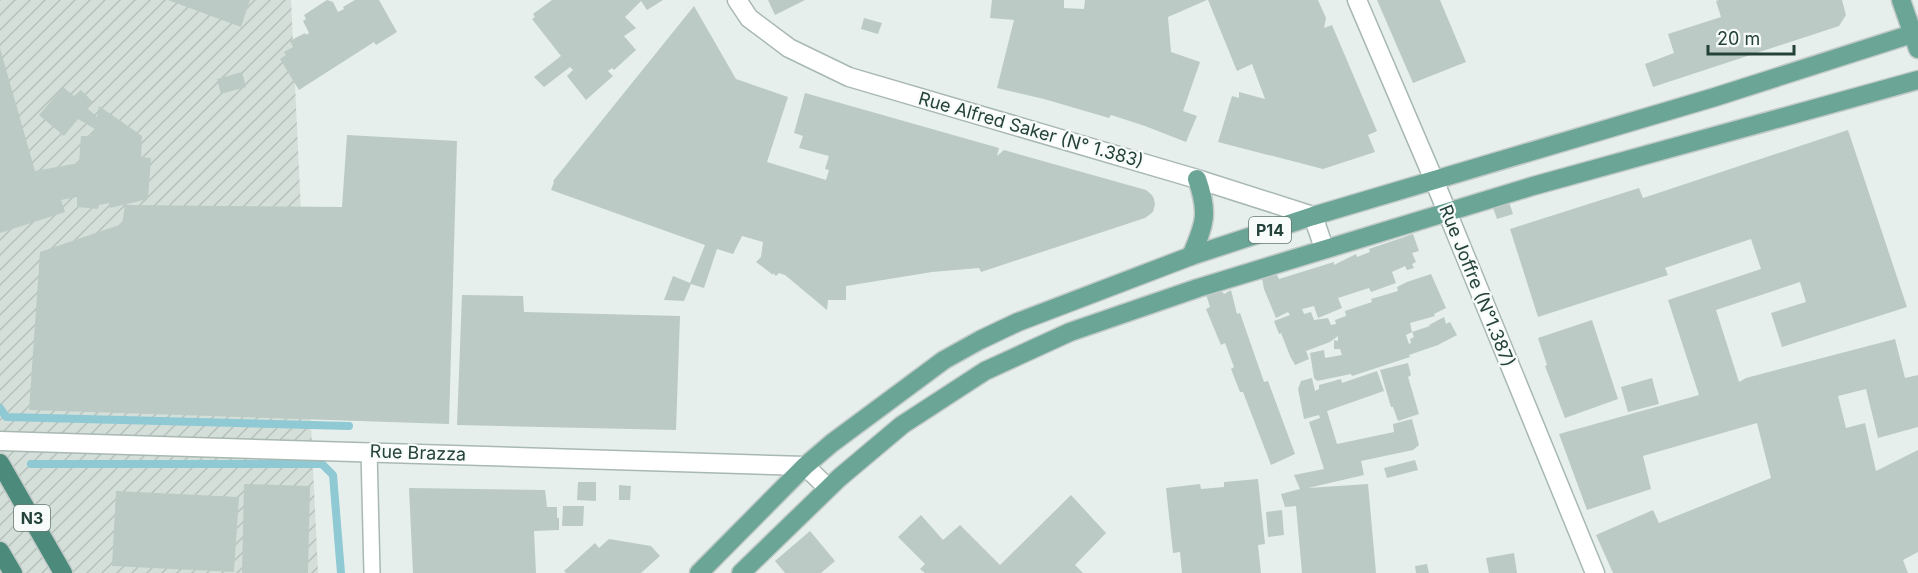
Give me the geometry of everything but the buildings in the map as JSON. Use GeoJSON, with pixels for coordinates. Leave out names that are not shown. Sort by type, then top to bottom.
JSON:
{"type":"FeatureCollection","features":[{"type":"Feature","properties":{"kind":"highway","name":"N3"},"geometry":{"type":"LineString","coordinates":[[0,462],[63,573]]}},
{"type":"Feature","properties":{"kind":"highway","name":"N3"},"geometry":{"type":"LineString","coordinates":[[0,551],[13,573]]}},
{"type":"Feature","properties":{"kind":"main road"},"geometry":{"type":"LineString","coordinates":[[1900,0],[1917,38]]}},
{"type":"Feature","properties":{"kind":"main road","name":"P14"},"geometry":{"type":"LineString","coordinates":[[699,573],[805,466],[831,443],[944,360],[1018,322],[1191,256],[1313,216],[1917,38]]}},
{"type":"Feature","properties":{"kind":"main road","name":"P14"},"geometry":{"type":"LineString","coordinates":[[741,573],[828,488],[902,425],[998,363],[1070,332],[1198,288],[1446,211],[1918,80]]}},
{"type":"Feature","properties":{"kind":"main road"},"geometry":{"type":"LineString","coordinates":[[1191,256],[1201,232],[1205,212],[1197,179]]}},
{"type":"Feature","properties":{"kind":"street","name":"Rue Alfred Saker (N° 1.383)"},"geometry":{"type":"LineString","coordinates":[[737,0],[749,18],[789,48],[849,77],[1197,179],[1313,216]]}},
{"type":"Feature","properties":{"kind":"street","name":"Rue Joffre (N°1.387)"},"geometry":{"type":"LineString","coordinates":[[1357,0],[1434,180],[1595,573]]}},
{"type":"Feature","properties":{"kind":"street"},"geometry":{"type":"LineString","coordinates":[[1313,216],[1324,248]]}},
{"type":"Feature","properties":{"kind":"street","name":"Rue Brazza"},"geometry":{"type":"LineString","coordinates":[[0,441],[805,466]]}},
{"type":"Feature","properties":{"kind":"street"},"geometry":{"type":"LineString","coordinates":[[805,466],[828,488]]}},
{"type":"Feature","properties":{"kind":"lane"},"geometry":{"type":"LineString","coordinates":[[369,451],[372,573]]}},
{"type":"Feature","properties":{"kind":"shaded area"},"geometry":{"type":"Polygon","coordinates":[[[0,0],[291,0],[318,573],[0,573],[0,0]]]}},
{"type":"Feature","properties":{"kind":"waterway"},"geometry":{"type":"LineString","coordinates":[[0,408],[6,417],[349,426]]}},
{"type":"Feature","properties":{"kind":"waterway"},"geometry":{"type":"LineString","coordinates":[[31,464],[322,464],[333,475],[341,573]]}}]}
